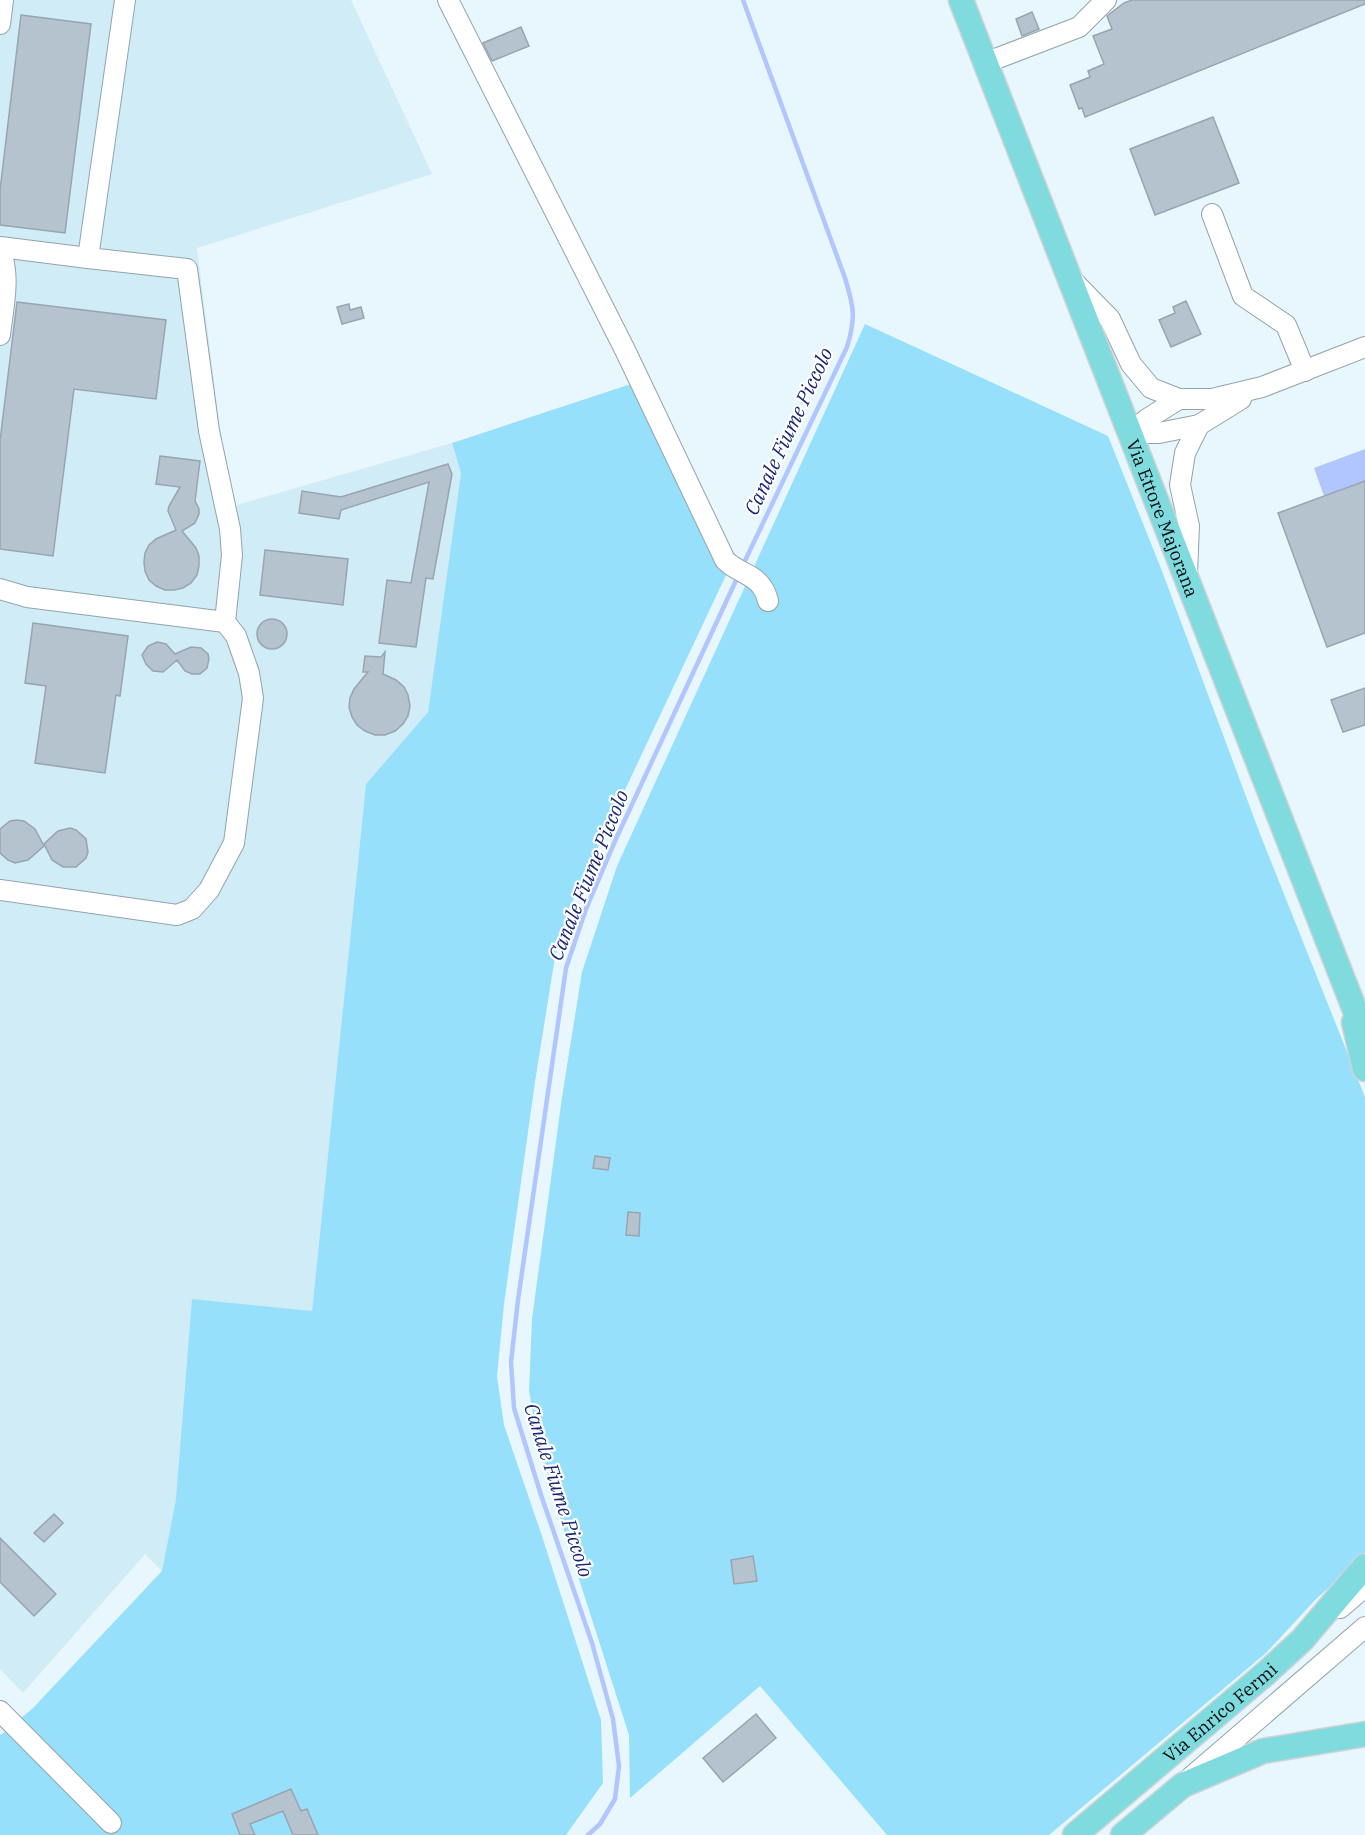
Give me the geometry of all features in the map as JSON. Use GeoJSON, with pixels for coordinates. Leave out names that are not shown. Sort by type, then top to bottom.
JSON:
{"type":"FeatureCollection","features":[{"type":"Feature","properties":{"kind":"main road","name":"Via Ettore Majorana"},"geometry":{"type":"LineString","coordinates":[[968,2],[985,63],[1365,1036]]}},
{"type":"Feature","properties":{"kind":"main road"},"geometry":{"type":"LineString","coordinates":[[1345,982],[1365,1016]]}},
{"type":"Feature","properties":{"kind":"main road"},"geometry":{"type":"LineString","coordinates":[[1345,982],[1365,1069]]}},
{"type":"Feature","properties":{"kind":"main road"},"geometry":{"type":"LineString","coordinates":[[1302,1640],[1365,1566]]}},
{"type":"Feature","properties":{"kind":"main road","name":"Via Enrico Fermi"},"geometry":{"type":"LineString","coordinates":[[1075,1835],[1302,1640]]}},
{"type":"Feature","properties":{"kind":"main road"},"geometry":{"type":"LineString","coordinates":[[1183,1785],[1263,1751],[1365,1734]]}},
{"type":"Feature","properties":{"kind":"main road","name":"Via Enrico Fermi"},"geometry":{"type":"LineString","coordinates":[[1123,1835],[1183,1785]]}},
{"type":"Feature","properties":{"kind":"street"},"geometry":{"type":"LineString","coordinates":[[0,24],[3,0]]}},
{"type":"Feature","properties":{"kind":"street"},"geometry":{"type":"LineString","coordinates":[[88,258],[125,0]]}},
{"type":"Feature","properties":{"kind":"street"},"geometry":{"type":"LineString","coordinates":[[448,0],[625,350],[725,560],[762,587],[768,601]]}},
{"type":"Feature","properties":{"kind":"street"},"geometry":{"type":"LineString","coordinates":[[985,63],[1079,27],[1106,0]]}},
{"type":"Feature","properties":{"kind":"street"},"geometry":{"type":"LineString","coordinates":[[1212,214],[1244,296],[1287,325],[1305,371]]}},
{"type":"Feature","properties":{"kind":"street"},"geometry":{"type":"LineString","coordinates":[[0,335],[6,291],[4,259],[0,249],[187,269],[209,431],[230,529],[232,555],[225,622],[236,636],[249,673],[253,698],[234,843],[208,890],[192,909],[177,915],[0,890]]}},
{"type":"Feature","properties":{"kind":"street"},"geometry":{"type":"LineString","coordinates":[[1069,277],[1110,319],[1131,364],[1151,388],[1179,399],[1212,399],[1262,387],[1365,347]]}},
{"type":"Feature","properties":{"kind":"street"},"geometry":{"type":"LineString","coordinates":[[1130,433],[1159,433],[1199,425],[1262,387]]}},
{"type":"Feature","properties":{"kind":"street"},"geometry":{"type":"LineString","coordinates":[[1130,433],[1147,419],[1179,399]]}},
{"type":"Feature","properties":{"kind":"street"},"geometry":{"type":"LineString","coordinates":[[1186,580],[1189,526],[1180,485],[1185,453],[1199,425]]}},
{"type":"Feature","properties":{"kind":"street"},"geometry":{"type":"LineString","coordinates":[[0,589],[27,597],[225,622]]}},
{"type":"Feature","properties":{"kind":"street","name":"Via Enrico Fermi"},"geometry":{"type":"LineString","coordinates":[[1302,1640],[1365,1587]]}},
{"type":"Feature","properties":{"kind":"street","name":"Via Enrico Fermi"},"geometry":{"type":"LineString","coordinates":[[1183,1785],[1365,1627]]}},
{"type":"Feature","properties":{"kind":"street"},"geometry":{"type":"LineString","coordinates":[[0,1711],[111,1823]]}},
{"type":"Feature","properties":{"kind":"shaded area"},"geometry":{"type":"Polygon","coordinates":[[[0,0],[351,0],[432,174],[197,248],[230,507],[452,443],[461,473],[428,712],[366,784],[312,1311],[176,1499],[162,1571],[145,1554],[23,1693],[0,1669],[0,0]]]}},
{"type":"Feature","properties":{"kind":"shaded area"},"geometry":{"type":"Polygon","coordinates":[[[865,324],[1108,436],[1162,571],[1260,834],[1365,1097],[1365,1556],[1316,1599],[1266,1653],[1049,1835],[887,1835],[760,1686],[630,1798],[629,1735],[570,1551],[538,1441],[529,1391],[532,1319],[562,1097],[582,972],[617,866],[865,324]]]}},
{"type":"Feature","properties":{"kind":"shaded area"},"geometry":{"type":"Polygon","coordinates":[[[634,383],[727,573],[569,909],[555,957],[504,1304],[497,1376],[504,1425],[601,1720],[603,1783],[566,1835],[0,1835],[0,1734],[33,1708],[162,1571],[176,1499],[192,1299],[312,1311],[366,784],[428,712],[461,473],[452,443],[634,383]]]}},
{"type":"Feature","properties":{"kind":"shaded area"},"geometry":{"type":"Polygon","coordinates":[[[1365,449],[1365,481],[1324,496],[1314,468],[1365,449]]]}},
{"type":"Feature","properties":{"kind":"building"},"geometry":{"type":"Polygon","coordinates":[[[1132,0],[1365,0],[1365,4],[1085,117],[1082,108],[1079,109],[1070,85],[1090,77],[1088,71],[1104,64],[1093,36],[1112,29],[1107,16],[1132,0]]]}},
{"type":"Feature","properties":{"kind":"building"},"geometry":{"type":"Polygon","coordinates":[[[1032,12],[1039,29],[1022,36],[1016,19],[1032,12]]]}},
{"type":"Feature","properties":{"kind":"building"},"geometry":{"type":"Polygon","coordinates":[[[21,15],[91,24],[65,233],[0,225],[0,190],[21,15]]]}},
{"type":"Feature","properties":{"kind":"building"},"geometry":{"type":"Polygon","coordinates":[[[521,27],[529,46],[492,61],[483,43],[521,27]]]}},
{"type":"Feature","properties":{"kind":"building"},"geometry":{"type":"Polygon","coordinates":[[[1213,117],[1239,183],[1155,215],[1130,149],[1213,117]]]}},
{"type":"Feature","properties":{"kind":"building"},"geometry":{"type":"Polygon","coordinates":[[[1186,301],[1201,334],[1171,347],[1159,320],[1175,313],[1173,307],[1186,301]]]}},
{"type":"Feature","properties":{"kind":"building"},"geometry":{"type":"Polygon","coordinates":[[[17,302],[166,320],[156,399],[74,389],[53,556],[0,549],[0,441],[17,302]]]}},
{"type":"Feature","properties":{"kind":"building"},"geometry":{"type":"Polygon","coordinates":[[[349,304],[350,310],[361,307],[364,318],[342,324],[337,307],[349,304]]]}},
{"type":"Feature","properties":{"kind":"building"},"geometry":{"type":"Polygon","coordinates":[[[160,456],[200,461],[195,501],[199,514],[195,523],[182,531],[196,548],[199,566],[197,575],[191,583],[174,590],[165,590],[149,580],[144,562],[149,545],[156,539],[176,530],[168,511],[180,487],[156,484],[160,456]]]}},
{"type":"Feature","properties":{"kind":"building"},"geometry":{"type":"Polygon","coordinates":[[[448,464],[452,474],[433,579],[426,578],[416,647],[379,643],[387,580],[411,583],[429,482],[341,510],[339,519],[299,513],[302,491],[341,497],[448,464]]]}},
{"type":"Feature","properties":{"kind":"building"},"geometry":{"type":"Polygon","coordinates":[[[1365,481],[1365,633],[1327,647],[1278,513],[1365,481]]]}},
{"type":"Feature","properties":{"kind":"building"},"geometry":{"type":"Polygon","coordinates":[[[265,550],[348,559],[343,605],[260,595],[265,550]]]}},
{"type":"Feature","properties":{"kind":"building"},"geometry":{"type":"Polygon","coordinates":[[[272,619],[278,620],[286,628],[286,640],[278,648],[272,649],[266,648],[258,640],[257,634],[258,628],[266,620],[272,619]]]}},
{"type":"Feature","properties":{"kind":"building"},"geometry":{"type":"Polygon","coordinates":[[[33,623],[128,636],[120,696],[116,695],[105,773],[35,763],[46,686],[25,683],[33,623]]]}},
{"type":"Feature","properties":{"kind":"building"},"geometry":{"type":"Polygon","coordinates":[[[157,642],[166,644],[175,654],[191,647],[201,648],[208,654],[207,668],[200,674],[192,674],[185,671],[177,660],[163,672],[153,671],[146,664],[142,655],[148,646],[157,642]]]}},
{"type":"Feature","properties":{"kind":"building"},"geometry":{"type":"Polygon","coordinates":[[[385,652],[383,674],[404,687],[410,706],[408,716],[395,731],[385,735],[375,735],[357,725],[349,707],[350,698],[354,689],[368,672],[363,672],[365,656],[381,657],[385,652]]]}},
{"type":"Feature","properties":{"kind":"building"},"geometry":{"type":"Polygon","coordinates":[[[1365,688],[1365,725],[1343,732],[1331,700],[1365,688]]]}},
{"type":"Feature","properties":{"kind":"building"},"geometry":{"type":"Polygon","coordinates":[[[10,821],[24,821],[35,829],[44,846],[28,860],[15,863],[0,853],[0,829],[10,821]]]}},
{"type":"Feature","properties":{"kind":"building"},"geometry":{"type":"Polygon","coordinates":[[[70,828],[86,839],[88,852],[86,858],[76,867],[63,867],[52,860],[44,844],[58,831],[70,828]]]}},
{"type":"Feature","properties":{"kind":"building"},"geometry":{"type":"Polygon","coordinates":[[[595,1156],[610,1158],[608,1170],[593,1168],[595,1156]]]}},
{"type":"Feature","properties":{"kind":"building"},"geometry":{"type":"Polygon","coordinates":[[[628,1212],[640,1213],[639,1236],[626,1235],[628,1212]]]}},
{"type":"Feature","properties":{"kind":"building"},"geometry":{"type":"Polygon","coordinates":[[[54,1514],[63,1523],[44,1542],[34,1533],[54,1514]]]}},
{"type":"Feature","properties":{"kind":"building"},"geometry":{"type":"Polygon","coordinates":[[[0,1538],[56,1594],[34,1616],[0,1582],[0,1538]]]}},
{"type":"Feature","properties":{"kind":"building"},"geometry":{"type":"Polygon","coordinates":[[[753,1556],[757,1581],[734,1584],[731,1560],[753,1556]]]}},
{"type":"Feature","properties":{"kind":"building"},"geometry":{"type":"Polygon","coordinates":[[[756,1714],[776,1738],[723,1782],[703,1758],[756,1714]]]}},
{"type":"Feature","properties":{"kind":"building"},"geometry":{"type":"Polygon","coordinates":[[[291,1789],[301,1811],[307,1809],[318,1835],[293,1835],[283,1811],[250,1824],[255,1835],[240,1835],[232,1814],[291,1789]]]}},
{"type":"Feature","properties":{"kind":"waterway","name":"Canale Fiume Piccolo"},"geometry":{"type":"LineString","coordinates":[[742,567],[847,347],[853,312],[845,278],[743,0]]}},
{"type":"Feature","properties":{"kind":"waterway","name":"Canale Fiume Piccolo"},"geometry":{"type":"LineString","coordinates":[[588,1835],[600,1824],[615,1799],[619,1766],[613,1719],[592,1643],[514,1408],[511,1362],[518,1300],[566,968],[586,909],[615,841],[739,574]]}}]}
